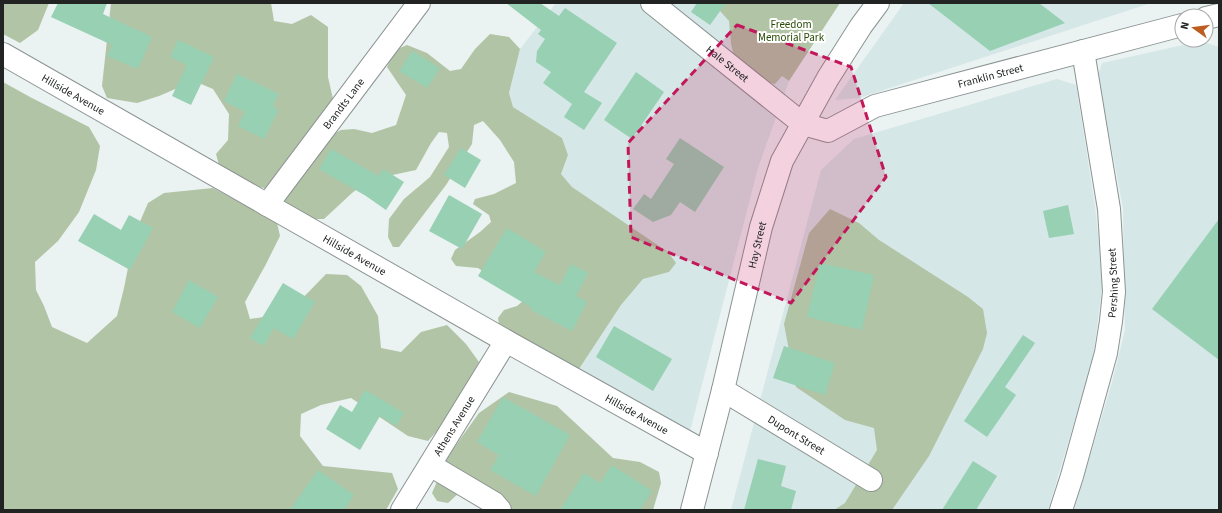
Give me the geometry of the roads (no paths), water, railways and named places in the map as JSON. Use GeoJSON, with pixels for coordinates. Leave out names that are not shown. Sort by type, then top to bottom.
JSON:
{"type":"FeatureCollection","features":[{"type":"Feature","properties":{"kind":"street","name":"Brandts Lane"},"geometry":{"type":"LineString","coordinates":[[268,205],[419,3]]}},
{"type":"Feature","properties":{"kind":"street","name":"Hale Street"},"geometry":{"type":"LineString","coordinates":[[652,3],[803,124]]}},
{"type":"Feature","properties":{"kind":"street","name":"Hay Street"},"geometry":{"type":"LineString","coordinates":[[692,510],[723,390],[761,227],[782,161],[828,78],[860,26],[878,3]]}},
{"type":"Feature","properties":{"kind":"street","name":"Franklin Street"},"geometry":{"type":"LineString","coordinates":[[803,124],[828,131],[875,106],[1174,27]]}},
{"type":"Feature","properties":{"kind":"street","name":"Pershing Street"},"geometry":{"type":"LineString","coordinates":[[1061,510],[1072,476],[1106,353],[1114,292],[1109,210],[1083,51]]}},
{"type":"Feature","properties":{"kind":"street","name":"Hillside Avenue"},"geometry":{"type":"LineString","coordinates":[[3,54],[506,341],[707,453]]}},
{"type":"Feature","properties":{"kind":"street","name":"Athens Avenue"},"geometry":{"type":"LineString","coordinates":[[402,510],[506,341]]}},
{"type":"Feature","properties":{"kind":"street","name":"Dupont Street"},"geometry":{"type":"LineString","coordinates":[[723,390],[871,480]]}},
{"type":"Feature","properties":{"kind":"street"},"geometry":{"type":"LineString","coordinates":[[430,465],[494,502],[500,510]]}},
{"type":"Feature","properties":{"kind":"park label","name":"Freedom Memorial Park"},"geometry":{"type":"Point","coordinates":[791,30]}}]}
